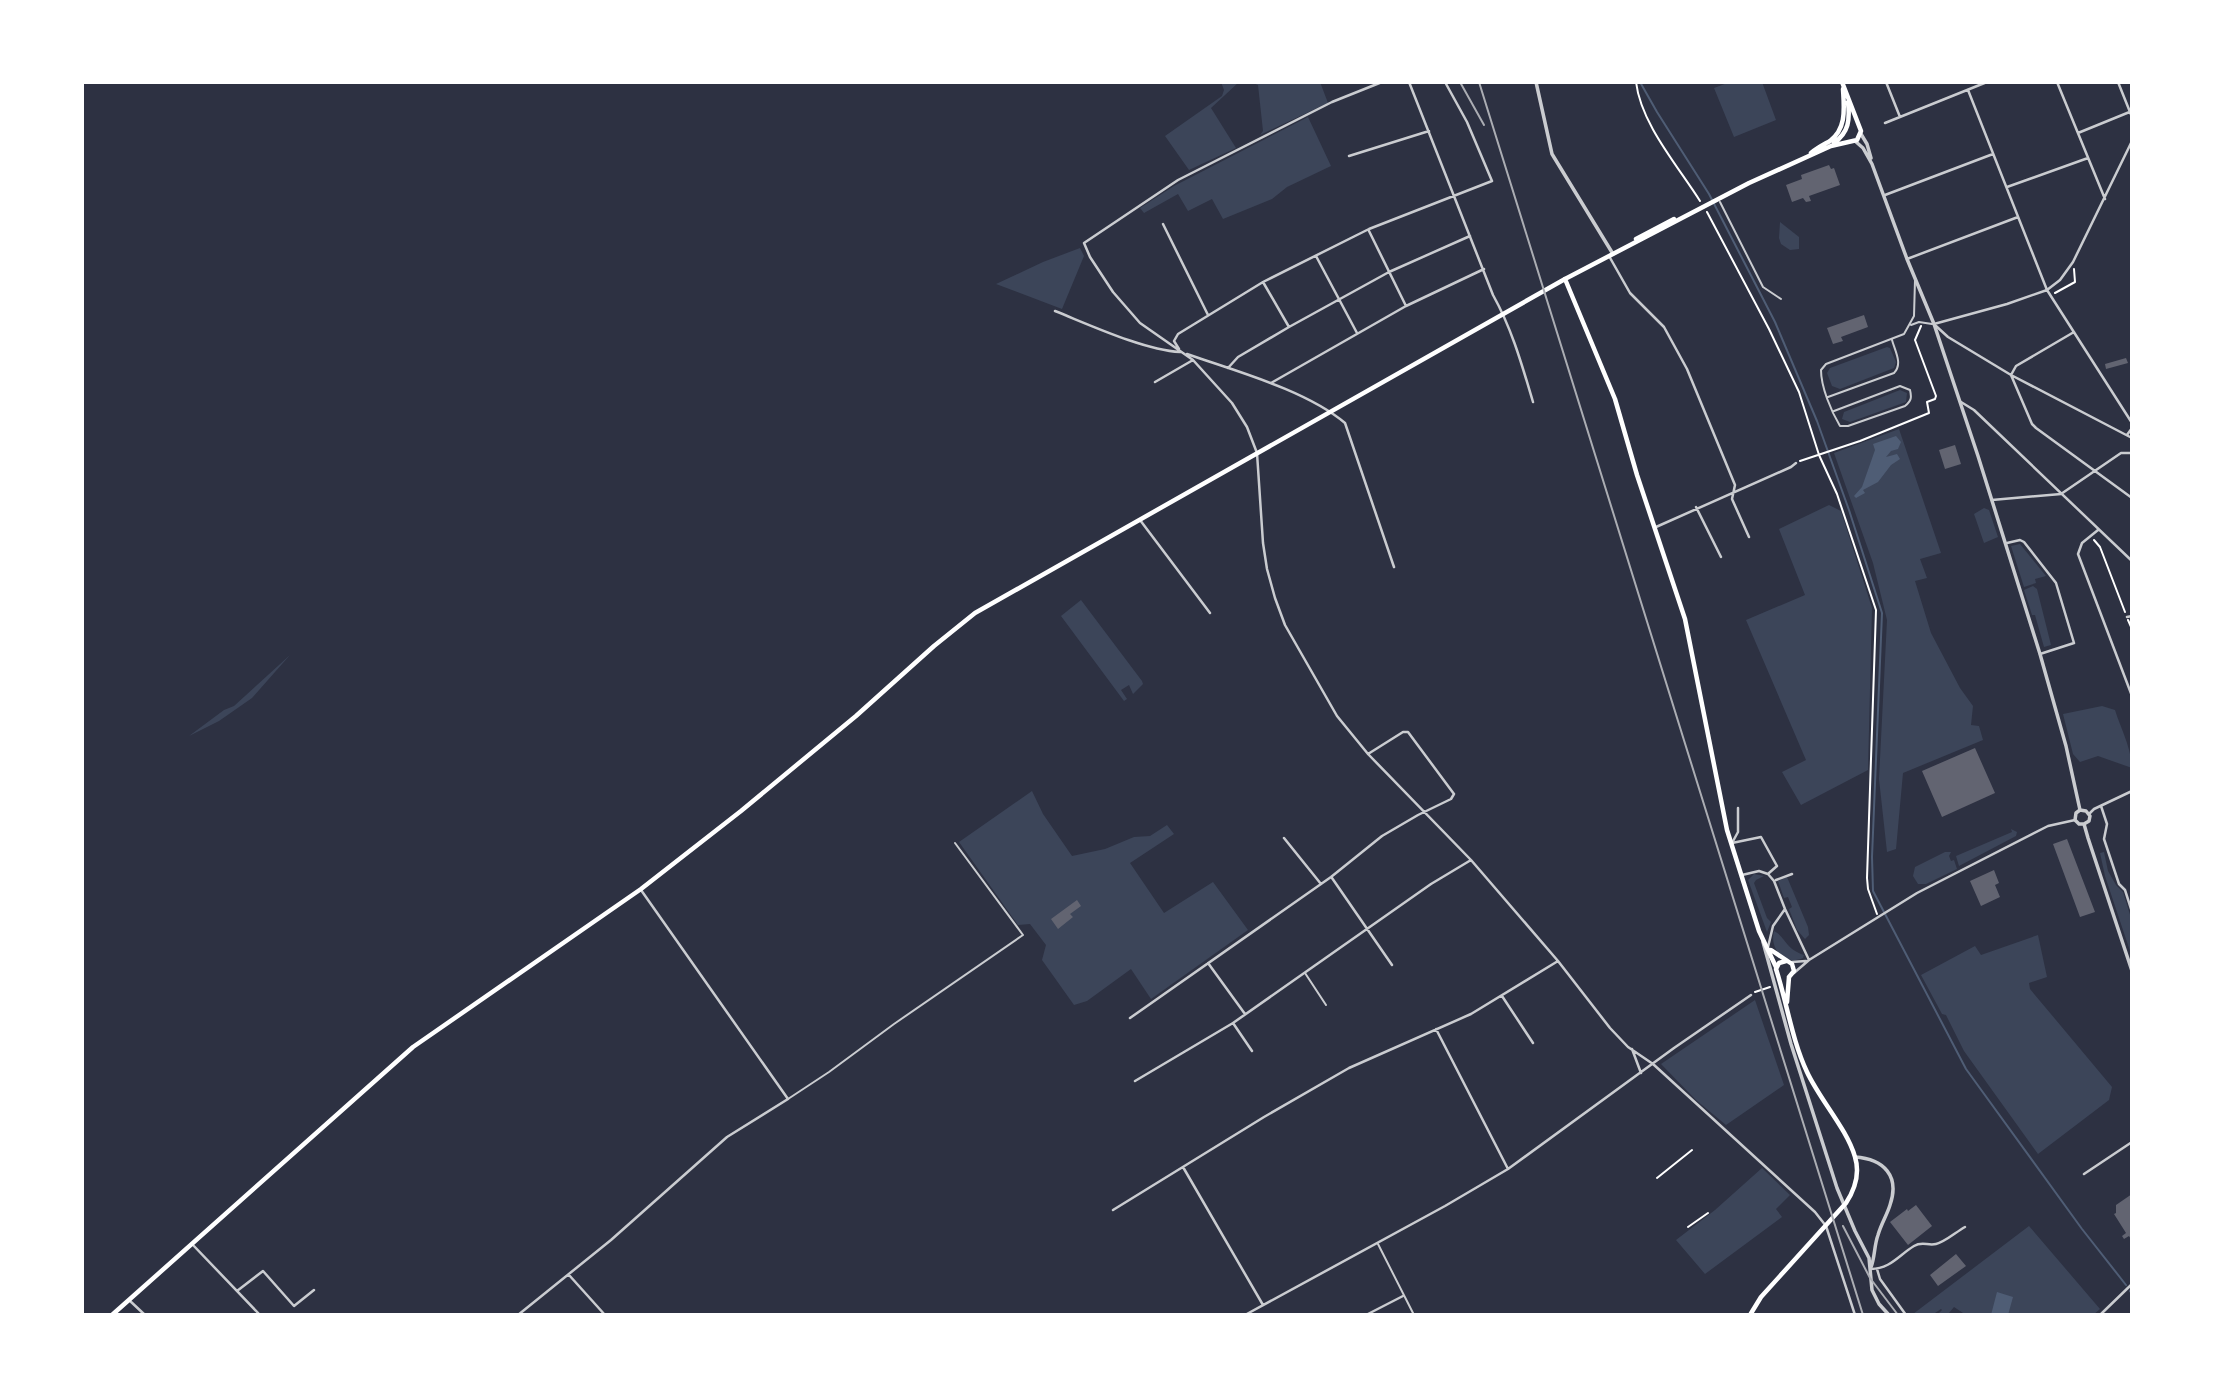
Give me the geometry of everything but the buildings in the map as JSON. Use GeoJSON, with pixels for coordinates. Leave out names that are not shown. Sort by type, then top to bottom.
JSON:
{"type":"FeatureCollection","features":[{"type":"Feature","properties":{"kind":"main road"},"geometry":{"type":"LineString","coordinates":[[113,1315],[413,1048],[641,889],[856,716],[975,613],[1564,279],[1716,199],[1807,156],[1831,146],[1854,141],[1861,134],[1854,109],[1842,84]]}},
{"type":"Feature","properties":{"kind":"main road"},"geometry":{"type":"LineString","coordinates":[[1807,156],[1829,141],[1840,129],[1844,115],[1842,84]]}},
{"type":"Feature","properties":{"kind":"main road"},"geometry":{"type":"LineString","coordinates":[[1848,100],[1848,139],[1854,141]]}},
{"type":"Feature","properties":{"kind":"main road"},"geometry":{"type":"LineString","coordinates":[[1831,146],[1854,125],[1859,127]]}},
{"type":"Feature","properties":{"kind":"main road"},"geometry":{"type":"LineString","coordinates":[[1564,279],[1615,399],[1685,619],[1722,812],[1759,931],[1776,967],[1802,1059],[1855,1157],[1857,1178],[1849,1199],[1761,1297],[1750,1315]]}},
{"type":"Feature","properties":{"kind":"main road"},"geometry":{"type":"LineString","coordinates":[[1768,947],[1794,967],[1787,1007]]}},
{"type":"Feature","properties":{"kind":"main road"},"geometry":{"type":"LineString","coordinates":[[1776,967],[1779,962],[1788,961]]}},
{"type":"Feature","properties":{"kind":"main road"},"geometry":{"type":"LineString","coordinates":[[1779,976],[1791,976]]}},
{"type":"Feature","properties":{"kind":"street"},"geometry":{"type":"LineString","coordinates":[[1382,82],[1332,102],[1178,180],[1084,243],[1113,292],[1140,323],[1193,360],[1232,403],[1247,427],[1257,453],[1263,543],[1275,598],[1285,625],[1337,716],[1367,754],[1471,860],[1558,961],[1610,1028],[1790,1187],[1821,1220],[1837,1257],[1856,1315]]}},
{"type":"Feature","properties":{"kind":"street"},"geometry":{"type":"LineString","coordinates":[[1409,82],[1493,295],[1504,314],[1533,402]]}},
{"type":"Feature","properties":{"kind":"street"},"geometry":{"type":"LineString","coordinates":[[1181,352],[1175,343],[1176,336],[1263,282],[1369,229],[1492,181],[1445,82]]}},
{"type":"Feature","properties":{"kind":"street"},"geometry":{"type":"LineString","coordinates":[[1536,82],[1552,154],[1613,254],[1630,293],[1664,327],[1687,369],[1735,485],[1731,499],[1749,537]]}},
{"type":"Feature","properties":{"kind":"street"},"geometry":{"type":"LineString","coordinates":[[1886,82],[1900,117]]}},
{"type":"Feature","properties":{"kind":"street"},"geometry":{"type":"LineString","coordinates":[[1885,123],[1987,82]]}},
{"type":"Feature","properties":{"kind":"street"},"geometry":{"type":"LineString","coordinates":[[2057,82],[2105,199]]}},
{"type":"Feature","properties":{"kind":"street"},"geometry":{"type":"LineString","coordinates":[[2118,82],[2132,117]]}},
{"type":"Feature","properties":{"kind":"street"},"geometry":{"type":"LineString","coordinates":[[1968,90],[2047,290],[2131,428],[2127,435]]}},
{"type":"Feature","properties":{"kind":"street"},"geometry":{"type":"LineString","coordinates":[[2078,133],[2131,112]]}},
{"type":"Feature","properties":{"kind":"street"},"geometry":{"type":"LineString","coordinates":[[1349,156],[1429,131]]}},
{"type":"Feature","properties":{"kind":"street"},"geometry":{"type":"LineString","coordinates":[[1861,134],[1870,150],[1872,164]]}},
{"type":"Feature","properties":{"kind":"street"},"geometry":{"type":"LineString","coordinates":[[1854,141],[1863,148],[1872,164],[1934,324],[2040,654],[2066,746],[2080,810]]}},
{"type":"Feature","properties":{"kind":"street"},"geometry":{"type":"LineString","coordinates":[[1934,324],[2007,304],[2047,290],[2060,280],[2073,262],[2132,141]]}},
{"type":"Feature","properties":{"kind":"street"},"geometry":{"type":"LineString","coordinates":[[1884,195],[1993,154]]}},
{"type":"Feature","properties":{"kind":"street"},"geometry":{"type":"LineString","coordinates":[[2007,187],[2088,158]]}},
{"type":"Feature","properties":{"kind":"street"},"geometry":{"type":"LineString","coordinates":[[1907,260],[2018,217]]}},
{"type":"Feature","properties":{"kind":"street"},"geometry":{"type":"LineString","coordinates":[[1163,224],[1208,314]]}},
{"type":"Feature","properties":{"kind":"street"},"geometry":{"type":"LineString","coordinates":[[1369,229],[1406,306]]}},
{"type":"Feature","properties":{"kind":"street"},"geometry":{"type":"LineString","coordinates":[[1228,368],[1232,362],[1338,299],[1389,272],[1470,236]]}},
{"type":"Feature","properties":{"kind":"street"},"geometry":{"type":"LineString","coordinates":[[1315,256],[1357,333]]}},
{"type":"Feature","properties":{"kind":"street"},"geometry":{"type":"LineString","coordinates":[[1269,384],[1406,306],[1484,269]]}},
{"type":"Feature","properties":{"kind":"street"},"geometry":{"type":"LineString","coordinates":[[1263,282],[1289,327]]}},
{"type":"Feature","properties":{"kind":"street"},"geometry":{"type":"LineString","coordinates":[[1055,312],[1127,338],[1228,368],[1331,411],[1345,423],[1394,567]]}},
{"type":"Feature","properties":{"kind":"street"},"geometry":{"type":"LineString","coordinates":[[1934,324],[1948,337],[2011,375],[2132,438]]}},
{"type":"Feature","properties":{"kind":"street"},"geometry":{"type":"LineString","coordinates":[[2011,375],[2016,366],[2074,332]]}},
{"type":"Feature","properties":{"kind":"street"},"geometry":{"type":"LineString","coordinates":[[1154,382],[1193,360]]}},
{"type":"Feature","properties":{"kind":"street"},"geometry":{"type":"LineString","coordinates":[[2011,375],[2032,424],[2132,498]]}},
{"type":"Feature","properties":{"kind":"street"},"geometry":{"type":"LineString","coordinates":[[1959,400],[1974,410],[2131,559]]}},
{"type":"Feature","properties":{"kind":"street"},"geometry":{"type":"LineString","coordinates":[[1992,500],[2061,494],[2121,453],[2132,453]]}},
{"type":"Feature","properties":{"kind":"street"},"geometry":{"type":"LineString","coordinates":[[1654,528],[1796,463]]}},
{"type":"Feature","properties":{"kind":"street"},"geometry":{"type":"LineString","coordinates":[[1696,508],[1721,557]]}},
{"type":"Feature","properties":{"kind":"street"},"geometry":{"type":"LineString","coordinates":[[1140,520],[1210,613]]}},
{"type":"Feature","properties":{"kind":"street"},"geometry":{"type":"LineString","coordinates":[[2098,530],[2082,543],[2078,554],[2132,696]]}},
{"type":"Feature","properties":{"kind":"street"},"geometry":{"type":"LineString","coordinates":[[2006,544],[2024,542],[2056,583],[2074,643],[2040,654]]}},
{"type":"Feature","properties":{"kind":"street"},"geometry":{"type":"LineString","coordinates":[[1130,1018],[1331,877],[1382,836],[1451,799],[1454,794],[1408,732],[1367,754]]}},
{"type":"Feature","properties":{"kind":"street"},"geometry":{"type":"LineString","coordinates":[[2089,814],[2132,791]]}},
{"type":"Feature","properties":{"kind":"street"},"geometry":{"type":"LineString","coordinates":[[2101,806],[2107,824],[2104,839],[2119,884],[2125,890],[2132,912]]}},
{"type":"Feature","properties":{"kind":"street"},"geometry":{"type":"LineString","coordinates":[[1732,843],[1738,832],[1738,808]]}},
{"type":"Feature","properties":{"kind":"street"},"geometry":{"type":"LineString","coordinates":[[2075,820],[2075,815],[2080,810]]}},
{"type":"Feature","properties":{"kind":"street"},"geometry":{"type":"LineString","coordinates":[[2075,820],[2079,824],[2089,821],[2089,814],[2080,810]]}},
{"type":"Feature","properties":{"kind":"street"},"geometry":{"type":"LineString","coordinates":[[1791,976],[1809,960],[1917,893],[2048,826],[2075,820]]}},
{"type":"Feature","properties":{"kind":"street"},"geometry":{"type":"LineString","coordinates":[[2084,824],[2132,971]]}},
{"type":"Feature","properties":{"kind":"street"},"geometry":{"type":"LineString","coordinates":[[1732,843],[1761,837],[1777,866],[1768,874]]}},
{"type":"Feature","properties":{"kind":"street"},"geometry":{"type":"LineString","coordinates":[[1284,838],[1321,884]]}},
{"type":"Feature","properties":{"kind":"street"},"geometry":{"type":"LineString","coordinates":[[1135,1081],[1233,1023],[1431,884],[1471,860]]}},
{"type":"Feature","properties":{"kind":"street"},"geometry":{"type":"LineString","coordinates":[[1741,875],[1759,871],[1768,874],[1774,881],[1809,960]]}},
{"type":"Feature","properties":{"kind":"street"},"geometry":{"type":"LineString","coordinates":[[1774,881],[1792,874]]}},
{"type":"Feature","properties":{"kind":"street"},"geometry":{"type":"LineString","coordinates":[[1331,877],[1392,965]]}},
{"type":"Feature","properties":{"kind":"street"},"geometry":{"type":"LineString","coordinates":[[518,1315],[569,1275],[727,1137],[788,1099],[641,889]]}},
{"type":"Feature","properties":{"kind":"street"},"geometry":{"type":"LineString","coordinates":[[1768,947],[1773,926],[1785,909]]}},
{"type":"Feature","properties":{"kind":"street"},"geometry":{"type":"LineString","coordinates":[[1759,931],[1791,1044],[1837,1188],[1854,1231],[1868,1255],[1871,1269]]}},
{"type":"Feature","properties":{"kind":"street"},"geometry":{"type":"LineString","coordinates":[[1788,961],[1798,963],[1809,960]]}},
{"type":"Feature","properties":{"kind":"street"},"geometry":{"type":"LineString","coordinates":[[1113,1210],[1349,1068],[1471,1014],[1558,961]]}},
{"type":"Feature","properties":{"kind":"street"},"geometry":{"type":"LineString","coordinates":[[1208,963],[1245,1014]]}},
{"type":"Feature","properties":{"kind":"street"},"geometry":{"type":"LineString","coordinates":[[1245,1315],[1508,1169],[1753,994]]}},
{"type":"Feature","properties":{"kind":"street"},"geometry":{"type":"LineString","coordinates":[[1502,996],[1533,1043]]}},
{"type":"Feature","properties":{"kind":"street"},"geometry":{"type":"LineString","coordinates":[[1233,1023],[1252,1051]]}},
{"type":"Feature","properties":{"kind":"street"},"geometry":{"type":"LineString","coordinates":[[1436,1029],[1508,1169]]}},
{"type":"Feature","properties":{"kind":"street"},"geometry":{"type":"LineString","coordinates":[[1632,1049],[1641,1073]]}},
{"type":"Feature","properties":{"kind":"street"},"geometry":{"type":"LineString","coordinates":[[1802,1059],[1807,1089]]}},
{"type":"Feature","properties":{"kind":"street"},"geometry":{"type":"LineString","coordinates":[[2084,1174],[2132,1142]]}},
{"type":"Feature","properties":{"kind":"street"},"geometry":{"type":"LineString","coordinates":[[1855,1157],[1873,1159],[1880,1164],[1889,1173],[1893,1185],[1891,1202],[1878,1234],[1870,1285],[1889,1315]]}},
{"type":"Feature","properties":{"kind":"street"},"geometry":{"type":"LineString","coordinates":[[1183,1167],[1263,1305]]}},
{"type":"Feature","properties":{"kind":"street"},"geometry":{"type":"LineString","coordinates":[[1871,1269],[1892,1264],[1915,1245],[1935,1245],[1965,1227]]}},
{"type":"Feature","properties":{"kind":"street"},"geometry":{"type":"LineString","coordinates":[[192,1244],[260,1315]]}},
{"type":"Feature","properties":{"kind":"street"},"geometry":{"type":"LineString","coordinates":[[1877,1269],[1880,1279],[1906,1315]]}},
{"type":"Feature","properties":{"kind":"street"},"geometry":{"type":"LineString","coordinates":[[237,1291],[263,1271],[295,1306],[314,1290]]}},
{"type":"Feature","properties":{"kind":"street"},"geometry":{"type":"LineString","coordinates":[[569,1275],[605,1315]]}},
{"type":"Feature","properties":{"kind":"street"},"geometry":{"type":"LineString","coordinates":[[2100,1315],[2131,1285]]}},
{"type":"Feature","properties":{"kind":"street"},"geometry":{"type":"LineString","coordinates":[[1366,1315],[1403,1296]]}},
{"type":"Feature","properties":{"kind":"street"},"geometry":{"type":"LineString","coordinates":[[129,1300],[145,1315]]}},
{"type":"Feature","properties":{"kind":"lane"},"geometry":{"type":"LineString","coordinates":[[1716,199],[1763,287],[1781,299]]}},
{"type":"Feature","properties":{"kind":"lane"},"geometry":{"type":"LineString","coordinates":[[1833,411],[1900,386],[1910,390],[1912,397],[1905,406],[1840,426],[1833,411],[1821,377],[1821,370],[1826,364],[1904,334],[1914,316],[1915,279]]}},
{"type":"Feature","properties":{"kind":"lane"},"geometry":{"type":"LineString","coordinates":[[1908,327],[1919,322],[1934,324]]}},
{"type":"Feature","properties":{"kind":"lane"},"geometry":{"type":"LineString","coordinates":[[1828,397],[1899,369],[1892,339]]}},
{"type":"Feature","properties":{"kind":"lane"},"geometry":{"type":"LineString","coordinates":[[788,1099],[1023,934],[955,843]]}},
{"type":"Feature","properties":{"kind":"lane"},"geometry":{"type":"LineString","coordinates":[[1305,972],[1326,1005]]}},
{"type":"Feature","properties":{"kind":"lane"},"geometry":{"type":"LineString","coordinates":[[1377,1242],[1414,1315]]}},
{"type":"Feature","properties":{"kind":"path"},"geometry":{"type":"LineString","coordinates":[[1636,82],[1643,106],[1658,138],[1704,205],[1799,392],[1819,455],[1837,494],[1876,610],[1867,878],[1868,889],[1879,918]]}},
{"type":"Feature","properties":{"kind":"path"},"geometry":{"type":"LineString","coordinates":[[2051,295],[2075,282],[2075,278]]}},
{"type":"Feature","properties":{"kind":"path"},"geometry":{"type":"LineString","coordinates":[[1796,463],[1928,413],[1927,402],[1936,396],[1916,340],[1922,328]]}},
{"type":"Feature","properties":{"kind":"path"},"geometry":{"type":"LineString","coordinates":[[2091,537],[2100,547],[2132,629]]}},
{"type":"Feature","properties":{"kind":"path"},"geometry":{"type":"LineString","coordinates":[[1753,994],[1768,988]]}},
{"type":"Feature","properties":{"kind":"path"},"geometry":{"type":"LineString","coordinates":[[1657,1178],[1692,1150]]}},
{"type":"Feature","properties":{"kind":"path"},"geometry":{"type":"LineString","coordinates":[[1688,1227],[1708,1213]]}},
{"type":"Feature","properties":{"kind":"shaded area"},"geometry":{"type":"Polygon","coordinates":[[[1221,82],[1239,82],[1211,108],[1236,148],[1189,170],[1165,136],[1222,96],[1224,90],[1221,82]]]}},
{"type":"Feature","properties":{"kind":"shaded area"},"geometry":{"type":"Polygon","coordinates":[[[1250,82],[1320,82],[1328,103],[1260,135],[1263,131],[1258,85],[1250,82]]]}},
{"type":"Feature","properties":{"kind":"shaded area"},"geometry":{"type":"Polygon","coordinates":[[[1730,82],[1762,82],[1776,120],[1734,137],[1714,88],[1730,82]]]}},
{"type":"Feature","properties":{"kind":"shaded area"},"geometry":{"type":"Polygon","coordinates":[[[1308,117],[1331,166],[1287,187],[1272,199],[1223,219],[1212,199],[1188,211],[1178,194],[1144,213],[1140,208],[1174,186],[1308,117]]]}},
{"type":"Feature","properties":{"kind":"shaded area"},"geometry":{"type":"Polygon","coordinates":[[[1780,222],[1799,237],[1799,249],[1790,250],[1781,244],[1780,222]]]}},
{"type":"Feature","properties":{"kind":"shaded area"},"geometry":{"type":"Polygon","coordinates":[[[1080,248],[1084,256],[1062,309],[996,284],[1043,262],[1080,248]]]}},
{"type":"Feature","properties":{"kind":"shaded area"},"geometry":{"type":"Polygon","coordinates":[[[1887,347],[1896,362],[1894,368],[1840,389],[1832,386],[1827,373],[1830,368],[1887,347]]]}},
{"type":"Feature","properties":{"kind":"shaded area"},"geometry":{"type":"Polygon","coordinates":[[[1900,390],[1907,393],[1906,402],[1850,422],[1842,419],[1844,412],[1900,390]]]}},
{"type":"Feature","properties":{"kind":"shaded area"},"geometry":{"type":"Polygon","coordinates":[[[1899,429],[1941,553],[1920,559],[1927,578],[1915,581],[1931,633],[1960,688],[1973,706],[1971,725],[1979,726],[1983,740],[1903,773],[1896,849],[1887,852],[1879,779],[1887,620],[1873,563],[1834,453],[1899,429]]]}},
{"type":"Feature","properties":{"kind":"shaded area"},"geometry":{"type":"Polygon","coordinates":[[[1896,436],[1901,442],[1898,449],[1891,451],[1886,457],[1897,454],[1900,459],[1891,465],[1878,482],[1863,490],[1865,493],[1856,498],[1854,496],[1862,487],[1875,450],[1873,444],[1896,436]]]}},
{"type":"Feature","properties":{"kind":"shaded area"},"geometry":{"type":"Polygon","coordinates":[[[1829,505],[1841,511],[1872,608],[1868,770],[1801,805],[1782,772],[1806,760],[1746,620],[1805,595],[1779,529],[1829,505]]]}},
{"type":"Feature","properties":{"kind":"shaded area"},"geometry":{"type":"Polygon","coordinates":[[[1984,508],[1989,510],[1998,537],[1984,543],[1974,514],[1984,508]]]}},
{"type":"Feature","properties":{"kind":"shaded area"},"geometry":{"type":"Polygon","coordinates":[[[2020,544],[2046,576],[2035,579],[2036,583],[2024,587],[2011,546],[2020,544]]]}},
{"type":"Feature","properties":{"kind":"shaded area"},"geometry":{"type":"Polygon","coordinates":[[[2033,586],[2037,589],[2051,645],[2044,647],[2035,615],[2032,615],[2024,590],[2033,586]]]}},
{"type":"Feature","properties":{"kind":"shaded area"},"geometry":{"type":"Polygon","coordinates":[[[1081,600],[1142,681],[1143,684],[1133,694],[1129,685],[1121,690],[1127,699],[1124,701],[1061,616],[1081,600]]]}},
{"type":"Feature","properties":{"kind":"shaded area"},"geometry":{"type":"Polygon","coordinates":[[[290,655],[252,698],[219,721],[189,736],[224,710],[234,706],[290,655]]]}},
{"type":"Feature","properties":{"kind":"shaded area"},"geometry":{"type":"Polygon","coordinates":[[[2102,706],[2115,710],[2128,745],[2132,768],[2098,756],[2080,762],[2073,754],[2063,714],[2102,706]]]}},
{"type":"Feature","properties":{"kind":"shaded area"},"geometry":{"type":"Polygon","coordinates":[[[1032,791],[1043,814],[1072,856],[1105,849],[1134,837],[1150,836],[1167,825],[1174,834],[1130,863],[1164,913],[1213,882],[1248,930],[1151,999],[1131,969],[1087,1001],[1074,1005],[1042,960],[1046,945],[1030,924],[1018,925],[959,842],[1032,791]]]}},
{"type":"Feature","properties":{"kind":"shaded area"},"geometry":{"type":"Polygon","coordinates":[[[2011,829],[2017,832],[2016,836],[1959,866],[1956,856],[2012,832],[2011,829]]]}},
{"type":"Feature","properties":{"kind":"shaded area"},"geometry":{"type":"Polygon","coordinates":[[[1945,852],[1951,852],[1949,856],[1951,861],[1954,860],[1957,869],[1926,884],[1918,884],[1913,876],[1915,867],[1945,852]]]}},
{"type":"Feature","properties":{"kind":"shaded area"},"geometry":{"type":"Polygon","coordinates":[[[2104,852],[2108,871],[2123,892],[2132,921],[2132,957],[2105,876],[2100,853],[2104,852]]]}},
{"type":"Feature","properties":{"kind":"shaded area"},"geometry":{"type":"Polygon","coordinates":[[[1754,874],[1764,876],[1754,883],[1771,922],[1767,932],[1748,880],[1754,874]]]}},
{"type":"Feature","properties":{"kind":"shaded area"},"geometry":{"type":"Polygon","coordinates":[[[1787,877],[1808,927],[1809,935],[1805,939],[1797,930],[1789,909],[1792,907],[1788,897],[1784,898],[1778,881],[1787,877]]]}},
{"type":"Feature","properties":{"kind":"shaded area"},"geometry":{"type":"Polygon","coordinates":[[[1774,931],[1789,946],[1804,955],[1803,958],[1790,960],[1780,954],[1774,944],[1774,931]]]}},
{"type":"Feature","properties":{"kind":"shaded area"},"geometry":{"type":"Polygon","coordinates":[[[2038,935],[2047,977],[2029,983],[2030,989],[2112,1087],[2109,1100],[2038,1154],[1964,1051],[1921,975],[1975,946],[1981,955],[2038,935]]]}},
{"type":"Feature","properties":{"kind":"shaded area"},"geometry":{"type":"Polygon","coordinates":[[[1755,1000],[1784,1085],[1726,1125],[1696,1100],[1661,1064],[1755,1000]]]}},
{"type":"Feature","properties":{"kind":"shaded area"},"geometry":{"type":"Polygon","coordinates":[[[1762,1168],[1790,1195],[1776,1209],[1782,1217],[1705,1274],[1676,1240],[1762,1168]]]}},
{"type":"Feature","properties":{"kind":"shaded area"},"geometry":{"type":"Polygon","coordinates":[[[2029,1226],[2100,1309],[2093,1315],[1966,1315],[1954,1307],[1949,1313],[1951,1315],[1937,1315],[1941,1309],[1932,1315],[1913,1314],[2029,1226]]]}},
{"type":"Feature","properties":{"kind":"shaded area"},"geometry":{"type":"Polygon","coordinates":[[[1997,1292],[2013,1297],[2008,1315],[1991,1315],[1997,1292]]]}},
{"type":"Feature","properties":{"kind":"waterway"},"geometry":{"type":"LineString","coordinates":[[1640,82],[1709,194],[1775,322],[1817,421],[1882,613],[1873,891],[1966,1069],[2126,1285]]}},
{"type":"Feature","properties":{"kind":"railway"},"geometry":{"type":"LineString","coordinates":[[1460,82],[1484,125]]}},
{"type":"Feature","properties":{"kind":"railway"},"geometry":{"type":"LineString","coordinates":[[1479,82],[1863,1315]]}},
{"type":"Feature","properties":{"kind":"railway"},"geometry":{"type":"LineString","coordinates":[[1843,1226],[1870,1278],[1898,1315]]}}]}
